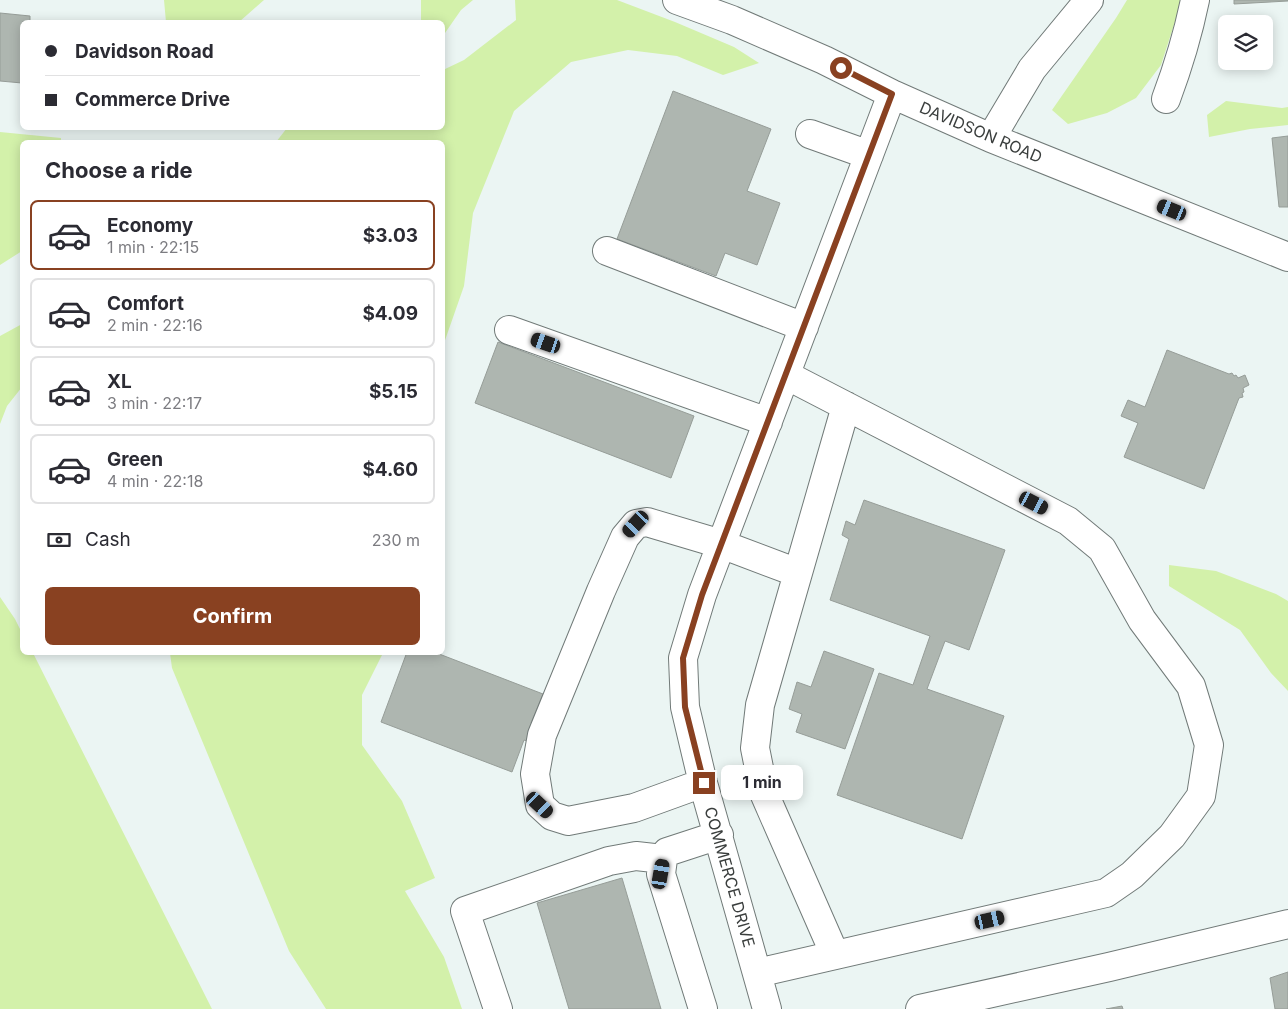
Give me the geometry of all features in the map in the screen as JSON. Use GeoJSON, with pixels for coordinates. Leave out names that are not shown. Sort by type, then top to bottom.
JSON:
{"type":"FeatureCollection","features":[{"type":"Feature","properties":{"kind":"street","name":"DAVIDSON ROAD"},"geometry":{"type":"LineString","coordinates":[[676,0],[732,20],[824,60],[892,94],[991,138],[1288,257]]}},
{"type":"Feature","properties":{"kind":"street"},"geometry":{"type":"LineString","coordinates":[[991,138],[1032,69],[1089,0]]}},
{"type":"Feature","properties":{"kind":"street"},"geometry":{"type":"LineString","coordinates":[[1166,99],[1182,54],[1196,0]]}},
{"type":"Feature","properties":{"kind":"street","name":"COMMERCE DRIVE"},"geometry":{"type":"LineString","coordinates":[[767,1009],[704,783],[685,707],[683,658],[702,595],[892,94]]}},
{"type":"Feature","properties":{"kind":"street"},"geometry":{"type":"LineString","coordinates":[[810,134],[869,155]]}},
{"type":"Feature","properties":{"kind":"street"},"geometry":{"type":"LineString","coordinates":[[607,251],[804,327]]}},
{"type":"Feature","properties":{"kind":"street"},"geometry":{"type":"LineString","coordinates":[[509,330],[768,422]]}},
{"type":"Feature","properties":{"kind":"street"},"geometry":{"type":"LineString","coordinates":[[757,973],[1106,893],[1132,875],[1172,836],[1201,796],[1209,745],[1191,686],[1142,620],[1102,549],[1068,521],[786,375]]}},
{"type":"Feature","properties":{"kind":"street"},"geometry":{"type":"LineString","coordinates":[[835,955],[764,792],[756,748],[760,705],[846,406]]}},
{"type":"Feature","properties":{"kind":"street"},"geometry":{"type":"LineString","coordinates":[[704,783],[634,808],[568,821],[552,816],[540,805],[535,774],[542,735],[625,537],[636,524],[647,522],[721,544],[798,573]]}},
{"type":"Feature","properties":{"kind":"street"},"geometry":{"type":"LineString","coordinates":[[703,1009],[661,874],[663,859],[667,852],[719,835]]}},
{"type":"Feature","properties":{"kind":"street"},"geometry":{"type":"LineString","coordinates":[[498,1009],[465,911],[609,861],[636,856],[663,859]]}},
{"type":"Feature","properties":{"kind":"street"},"geometry":{"type":"LineString","coordinates":[[920,1009],[1109,967],[1288,924]]}},
{"type":"Feature","properties":{"kind":"green space"},"geometry":{"type":"Polygon","coordinates":[[[164,0],[264,0],[241,20],[166,20],[164,0]]]}},
{"type":"Feature","properties":{"kind":"green space"},"geometry":{"type":"Polygon","coordinates":[[[421,0],[473,0],[461,10],[445,33],[445,20],[421,20],[421,0]]]}},
{"type":"Feature","properties":{"kind":"green space"},"geometry":{"type":"Polygon","coordinates":[[[515,0],[617,0],[734,47],[759,63],[723,75],[677,56],[628,50],[571,62],[514,111],[473,213],[464,286],[445,340],[445,140],[278,140],[285,130],[445,130],[445,69],[464,60],[516,20],[515,0]]]}},
{"type":"Feature","properties":{"kind":"green space"},"geometry":{"type":"Polygon","coordinates":[[[1127,0],[1182,0],[1161,65],[1136,98],[1107,113],[1068,124],[1052,110],[1127,0]]]}},
{"type":"Feature","properties":{"kind":"green space"},"geometry":{"type":"Polygon","coordinates":[[[1226,101],[1282,108],[1288,107],[1288,125],[1250,129],[1209,137],[1207,115],[1226,101]]]}},
{"type":"Feature","properties":{"kind":"green space"},"geometry":{"type":"Polygon","coordinates":[[[0,132],[61,138],[61,140],[20,140],[20,252],[0,265],[0,132]]]}},
{"type":"Feature","properties":{"kind":"green space"},"geometry":{"type":"Polygon","coordinates":[[[20,325],[20,390],[7,406],[0,424],[0,336],[20,325]]]}},
{"type":"Feature","properties":{"kind":"green space"},"geometry":{"type":"Polygon","coordinates":[[[1169,565],[1216,571],[1276,594],[1288,601],[1288,691],[1271,673],[1240,630],[1169,586],[1169,565]]]}},
{"type":"Feature","properties":{"kind":"green space"},"geometry":{"type":"Polygon","coordinates":[[[0,597],[20,629],[20,655],[34,655],[212,1009],[0,1009],[0,597]]]}},
{"type":"Feature","properties":{"kind":"green space"},"geometry":{"type":"Polygon","coordinates":[[[170,655],[382,655],[362,695],[362,745],[402,801],[435,878],[405,891],[444,957],[462,1009],[326,1009],[289,951],[172,668],[170,655]]]}},
{"type":"Feature","properties":{"kind":"building"},"geometry":{"type":"Polygon","coordinates":[[[1234,0],[1288,0],[1288,1],[1234,4],[1234,0]]]}},
{"type":"Feature","properties":{"kind":"building"},"geometry":{"type":"Polygon","coordinates":[[[0,13],[30,16],[30,20],[20,20],[20,83],[0,81],[0,13]]]}},
{"type":"Feature","properties":{"kind":"building"},"geometry":{"type":"Polygon","coordinates":[[[673,91],[771,129],[747,191],[780,203],[757,265],[725,253],[716,276],[617,239],[673,91]]]}},
{"type":"Feature","properties":{"kind":"building"},"geometry":{"type":"Polygon","coordinates":[[[1288,136],[1288,207],[1279,207],[1272,138],[1288,136]]]}},
{"type":"Feature","properties":{"kind":"building"},"geometry":{"type":"Polygon","coordinates":[[[498,342],[694,416],[671,478],[475,403],[498,342]]]}},
{"type":"Feature","properties":{"kind":"building"},"geometry":{"type":"Polygon","coordinates":[[[1167,350],[1229,374],[1232,373],[1238,378],[1245,375],[1249,385],[1243,388],[1243,397],[1239,398],[1204,489],[1124,457],[1138,423],[1121,416],[1128,400],[1145,407],[1167,350]]]}},
{"type":"Feature","properties":{"kind":"building"},"geometry":{"type":"Polygon","coordinates":[[[864,500],[1005,550],[969,650],[945,641],[927,689],[1004,716],[962,839],[837,795],[879,673],[913,685],[930,636],[830,600],[849,539],[842,535],[846,521],[855,525],[864,500]]]}},
{"type":"Feature","properties":{"kind":"building"},"geometry":{"type":"Polygon","coordinates":[[[824,651],[874,669],[845,749],[796,732],[802,714],[789,709],[797,682],[811,687],[824,651]]]}},
{"type":"Feature","properties":{"kind":"building"},"geometry":{"type":"Polygon","coordinates":[[[406,655],[442,655],[543,694],[531,723],[538,726],[532,743],[524,740],[512,772],[381,722],[406,655]]]}},
{"type":"Feature","properties":{"kind":"building"},"geometry":{"type":"Polygon","coordinates":[[[622,878],[661,1009],[569,1009],[537,903],[622,878]]]}},
{"type":"Feature","properties":{"kind":"building"},"geometry":{"type":"Polygon","coordinates":[[[1288,972],[1288,1009],[1275,1009],[1270,978],[1288,972]]]}},
{"type":"Feature","properties":{"kind":"building"},"geometry":{"type":"Polygon","coordinates":[[[1122,1006],[1123,1009],[1106,1009],[1122,1006]]]}},
{"type":"Feature","properties":{"kind":"route"},"geometry":{"type":"LineString","coordinates":[[704,783],[685,707],[683,658],[702,595],[892,94],[841,68]]}}]}
